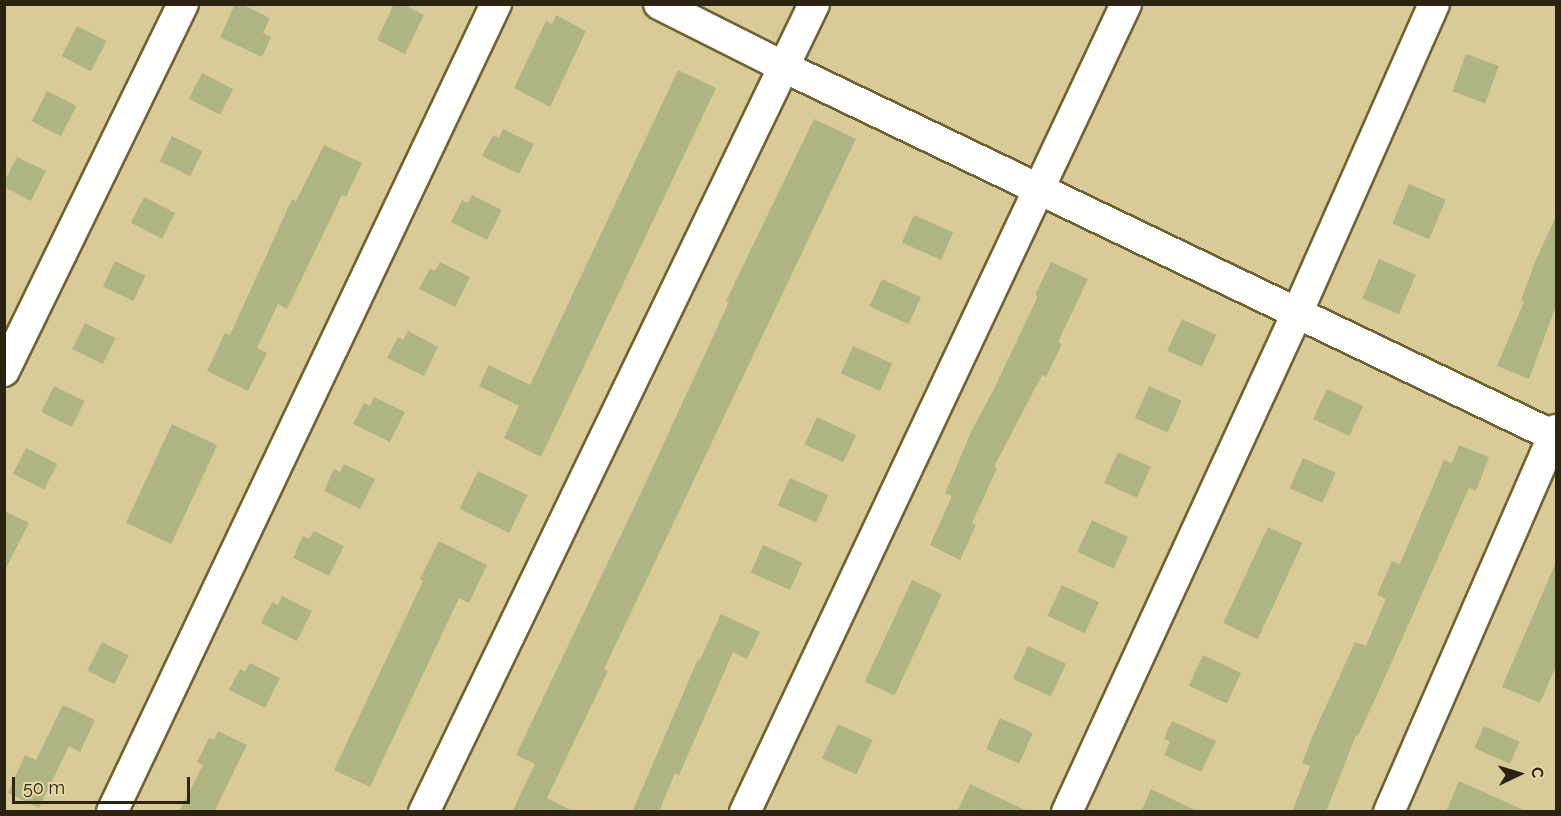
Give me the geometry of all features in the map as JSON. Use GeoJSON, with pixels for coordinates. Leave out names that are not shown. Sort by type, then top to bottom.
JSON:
{"type":"FeatureCollection","features":[{"type":"Feature","properties":{"kind":"street"},"geometry":{"type":"LineString","coordinates":[[4,371],[183,4]]}},
{"type":"Feature","properties":{"kind":"street"},"geometry":{"type":"LineString","coordinates":[[111,812],[496,4]]}},
{"type":"Feature","properties":{"kind":"street"},"geometry":{"type":"LineString","coordinates":[[659,4],[784,67],[1556,434],[1389,812]]}},
{"type":"Feature","properties":{"kind":"street"},"geometry":{"type":"LineString","coordinates":[[424,812],[814,4]]}},
{"type":"Feature","properties":{"kind":"street"},"geometry":{"type":"LineString","coordinates":[[745,812],[1126,4]]}},
{"type":"Feature","properties":{"kind":"street"},"geometry":{"type":"LineString","coordinates":[[1067,812],[1298,311],[1434,4]]}},
{"type":"Feature","properties":{"kind":"building"},"geometry":{"type":"Polygon","coordinates":[[[235,4],[241,4],[270,18],[263,33],[271,37],[262,57],[220,37],[235,4]]]}},
{"type":"Feature","properties":{"kind":"building"},"geometry":{"type":"Polygon","coordinates":[[[394,4],[403,4],[424,15],[405,54],[377,40],[394,4]]]}},
{"type":"Feature","properties":{"kind":"building"},"geometry":{"type":"Polygon","coordinates":[[[556,15],[586,31],[550,107],[514,88],[546,21],[552,24],[556,15]]]}},
{"type":"Feature","properties":{"kind":"building"},"geometry":{"type":"Polygon","coordinates":[[[77,26],[106,41],[91,71],[62,56],[77,26]]]}},
{"type":"Feature","properties":{"kind":"building"},"geometry":{"type":"Polygon","coordinates":[[[1466,54],[1499,66],[1485,104],[1452,92],[1466,54]]]}},
{"type":"Feature","properties":{"kind":"building"},"geometry":{"type":"Polygon","coordinates":[[[678,70],[716,88],[541,457],[504,438],[519,406],[479,386],[489,365],[530,385],[678,70]]]}},
{"type":"Feature","properties":{"kind":"building"},"geometry":{"type":"Polygon","coordinates":[[[202,73],[233,89],[220,115],[189,99],[202,73]]]}},
{"type":"Feature","properties":{"kind":"building"},"geometry":{"type":"Polygon","coordinates":[[[47,91],[76,106],[61,136],[32,121],[47,91]]]}},
{"type":"Feature","properties":{"kind":"building"},"geometry":{"type":"Polygon","coordinates":[[[814,119],[856,139],[604,669],[608,671],[547,798],[575,812],[512,812],[535,764],[516,755],[639,497],[729,302],[726,301],[814,119]]]}},
{"type":"Feature","properties":{"kind":"building"},"geometry":{"type":"Polygon","coordinates":[[[503,129],[534,144],[519,174],[482,156],[493,135],[499,138],[503,129]]]}},
{"type":"Feature","properties":{"kind":"building"},"geometry":{"type":"Polygon","coordinates":[[[172,136],[203,151],[190,176],[160,161],[172,136]]]}},
{"type":"Feature","properties":{"kind":"building"},"geometry":{"type":"Polygon","coordinates":[[[324,145],[362,163],[346,197],[342,195],[287,309],[278,304],[257,348],[267,353],[248,391],[207,371],[225,333],[230,335],[292,199],[296,201],[324,145]]]}},
{"type":"Feature","properties":{"kind":"building"},"geometry":{"type":"Polygon","coordinates":[[[17,157],[46,171],[31,201],[4,187],[4,182],[17,157]]]}},
{"type":"Feature","properties":{"kind":"building"},"geometry":{"type":"Polygon","coordinates":[[[1409,184],[1446,200],[1429,239],[1392,224],[1409,184]]]}},
{"type":"Feature","properties":{"kind":"building"},"geometry":{"type":"Polygon","coordinates":[[[472,195],[502,210],[487,240],[451,222],[462,200],[468,203],[472,195]]]}},
{"type":"Feature","properties":{"kind":"building"},"geometry":{"type":"Polygon","coordinates":[[[144,197],[175,213],[162,239],[131,223],[144,197]]]}},
{"type":"Feature","properties":{"kind":"building"},"geometry":{"type":"Polygon","coordinates":[[[1557,214],[1557,303],[1529,379],[1497,366],[1524,302],[1521,300],[1535,262],[1557,214]]]}},
{"type":"Feature","properties":{"kind":"building"},"geometry":{"type":"Polygon","coordinates":[[[914,215],[953,232],[941,260],[902,242],[914,215]]]}},
{"type":"Feature","properties":{"kind":"building"},"geometry":{"type":"Polygon","coordinates":[[[1379,259],[1416,275],[1399,314],[1362,299],[1379,259]]]}},
{"type":"Feature","properties":{"kind":"building"},"geometry":{"type":"Polygon","coordinates":[[[115,261],[146,276],[133,301],[103,286],[115,261]]]}},
{"type":"Feature","properties":{"kind":"building"},"geometry":{"type":"Polygon","coordinates":[[[440,262],[470,277],[455,307],[419,289],[430,268],[435,271],[440,262]]]}},
{"type":"Feature","properties":{"kind":"building"},"geometry":{"type":"Polygon","coordinates":[[[1051,262],[1088,279],[1058,342],[1062,344],[1046,377],[1042,375],[994,467],[997,468],[972,523],[976,525],[960,560],[930,545],[952,496],[945,493],[973,428],[1038,296],[1035,295],[1051,262]]]}},
{"type":"Feature","properties":{"kind":"building"},"geometry":{"type":"Polygon","coordinates":[[[882,279],[921,297],[908,324],[869,306],[882,279]]]}},
{"type":"Feature","properties":{"kind":"building"},"geometry":{"type":"Polygon","coordinates":[[[1182,319],[1216,335],[1202,367],[1167,351],[1182,319]]]}},
{"type":"Feature","properties":{"kind":"building"},"geometry":{"type":"Polygon","coordinates":[[[85,323],[116,338],[103,364],[72,349],[85,323]]]}},
{"type":"Feature","properties":{"kind":"building"},"geometry":{"type":"Polygon","coordinates":[[[408,331],[438,347],[424,376],[387,358],[398,337],[403,340],[408,331]]]}},
{"type":"Feature","properties":{"kind":"building"},"geometry":{"type":"Polygon","coordinates":[[[853,346],[892,363],[880,391],[841,373],[853,346]]]}},
{"type":"Feature","properties":{"kind":"building"},"geometry":{"type":"Polygon","coordinates":[[[54,386],[85,401],[72,427],[41,412],[54,386]]]}},
{"type":"Feature","properties":{"kind":"building"},"geometry":{"type":"Polygon","coordinates":[[[1149,386],[1182,401],[1168,433],[1135,418],[1149,386]]]}},
{"type":"Feature","properties":{"kind":"building"},"geometry":{"type":"Polygon","coordinates":[[[1327,389],[1363,406],[1349,436],[1313,419],[1327,389]]]}},
{"type":"Feature","properties":{"kind":"building"},"geometry":{"type":"Polygon","coordinates":[[[374,397],[405,412],[390,442],[353,424],[364,403],[370,406],[374,397]]]}},
{"type":"Feature","properties":{"kind":"building"},"geometry":{"type":"Polygon","coordinates":[[[817,417],[856,435],[843,462],[804,444],[817,417]]]}},
{"type":"Feature","properties":{"kind":"building"},"geometry":{"type":"Polygon","coordinates":[[[172,424],[217,445],[171,544],[126,523],[172,424]]]}},
{"type":"Feature","properties":{"kind":"building"},"geometry":{"type":"Polygon","coordinates":[[[1459,445],[1489,457],[1476,491],[1469,488],[1386,675],[1358,736],[1356,735],[1326,812],[1292,812],[1310,766],[1302,763],[1355,642],[1366,646],[1386,599],[1377,595],[1392,561],[1400,564],[1444,460],[1452,463],[1459,445]]]}},
{"type":"Feature","properties":{"kind":"building"},"geometry":{"type":"Polygon","coordinates":[[[26,448],[57,464],[44,490],[13,474],[26,448]]]}},
{"type":"Feature","properties":{"kind":"building"},"geometry":{"type":"Polygon","coordinates":[[[1118,452],[1151,467],[1137,498],[1104,483],[1118,452]]]}},
{"type":"Feature","properties":{"kind":"building"},"geometry":{"type":"Polygon","coordinates":[[[1303,458],[1336,473],[1322,503],[1290,488],[1303,458]]]}},
{"type":"Feature","properties":{"kind":"building"},"geometry":{"type":"Polygon","coordinates":[[[344,464],[375,479],[360,509],[324,491],[334,469],[340,472],[344,464]]]}},
{"type":"Feature","properties":{"kind":"building"},"geometry":{"type":"Polygon","coordinates":[[[478,471],[527,495],[509,533],[460,509],[478,471]]]}},
{"type":"Feature","properties":{"kind":"building"},"geometry":{"type":"Polygon","coordinates":[[[790,478],[828,495],[816,522],[778,505],[790,478]]]}},
{"type":"Feature","properties":{"kind":"building"},"geometry":{"type":"Polygon","coordinates":[[[4,511],[29,523],[4,572],[4,511]]]}},
{"type":"Feature","properties":{"kind":"building"},"geometry":{"type":"Polygon","coordinates":[[[1092,520],[1128,537],[1113,569],[1077,552],[1092,520]]]}},
{"type":"Feature","properties":{"kind":"building"},"geometry":{"type":"Polygon","coordinates":[[[1268,527],[1302,543],[1258,639],[1223,623],[1268,527]]]}},
{"type":"Feature","properties":{"kind":"building"},"geometry":{"type":"Polygon","coordinates":[[[314,531],[344,546],[329,576],[293,558],[303,536],[309,539],[314,531]]]}},
{"type":"Feature","properties":{"kind":"building"},"geometry":{"type":"Polygon","coordinates":[[[439,541],[487,565],[469,603],[459,598],[370,787],[334,770],[423,581],[420,579],[439,541]]]}},
{"type":"Feature","properties":{"kind":"building"},"geometry":{"type":"Polygon","coordinates":[[[763,545],[802,562],[790,590],[751,572],[763,545]]]}},
{"type":"Feature","properties":{"kind":"building"},"geometry":{"type":"Polygon","coordinates":[[[1557,560],[1557,664],[1540,703],[1502,687],[1557,560]]]}},
{"type":"Feature","properties":{"kind":"building"},"geometry":{"type":"Polygon","coordinates":[[[912,580],[942,594],[895,695],[865,682],[912,580]]]}},
{"type":"Feature","properties":{"kind":"building"},"geometry":{"type":"Polygon","coordinates":[[[1062,585],[1099,602],[1085,633],[1048,616],[1062,585]]]}},
{"type":"Feature","properties":{"kind":"building"},"geometry":{"type":"Polygon","coordinates":[[[282,596],[312,611],[297,641],[261,623],[272,602],[278,605],[282,596]]]}},
{"type":"Feature","properties":{"kind":"building"},"geometry":{"type":"Polygon","coordinates":[[[721,614],[760,632],[747,659],[733,652],[679,775],[675,773],[659,812],[632,812],[698,659],[700,660],[721,614]]]}},
{"type":"Feature","properties":{"kind":"building"},"geometry":{"type":"Polygon","coordinates":[[[102,642],[129,656],[114,684],[87,671],[102,642]]]}},
{"type":"Feature","properties":{"kind":"building"},"geometry":{"type":"Polygon","coordinates":[[[1028,646],[1066,664],[1051,696],[1013,679],[1028,646]]]}},
{"type":"Feature","properties":{"kind":"building"},"geometry":{"type":"Polygon","coordinates":[[[1203,655],[1241,673],[1227,704],[1189,686],[1203,655]]]}},
{"type":"Feature","properties":{"kind":"building"},"geometry":{"type":"Polygon","coordinates":[[[250,663],[280,678],[265,708],[229,690],[240,669],[245,672],[250,663]]]}},
{"type":"Feature","properties":{"kind":"building"},"geometry":{"type":"Polygon","coordinates":[[[63,705],[95,720],[80,752],[69,746],[39,808],[8,793],[25,755],[36,760],[63,705]]]}},
{"type":"Feature","properties":{"kind":"building"},"geometry":{"type":"Polygon","coordinates":[[[1000,718],[1033,733],[1019,764],[986,749],[1000,718]]]}},
{"type":"Feature","properties":{"kind":"building"},"geometry":{"type":"Polygon","coordinates":[[[1172,721],[1216,741],[1201,772],[1164,755],[1170,742],[1164,738],[1172,721]]]}},
{"type":"Feature","properties":{"kind":"building"},"geometry":{"type":"Polygon","coordinates":[[[838,724],[872,740],[856,774],[822,758],[838,724]]]}},
{"type":"Feature","properties":{"kind":"building"},"geometry":{"type":"Polygon","coordinates":[[[1484,726],[1520,742],[1510,764],[1474,748],[1484,726]]]}},
{"type":"Feature","properties":{"kind":"building"},"geometry":{"type":"Polygon","coordinates":[[[218,731],[247,745],[214,812],[179,812],[203,765],[197,762],[209,738],[214,740],[218,731]]]}},
{"type":"Feature","properties":{"kind":"building"},"geometry":{"type":"Polygon","coordinates":[[[1459,781],[1528,812],[1446,812],[1459,781]]]}},
{"type":"Feature","properties":{"kind":"building"},"geometry":{"type":"Polygon","coordinates":[[[970,784],[1029,812],[957,812],[970,784]]]}},
{"type":"Feature","properties":{"kind":"building"},"geometry":{"type":"Polygon","coordinates":[[[1151,789],[1199,812],[1141,812],[1151,789]]]}}]}
